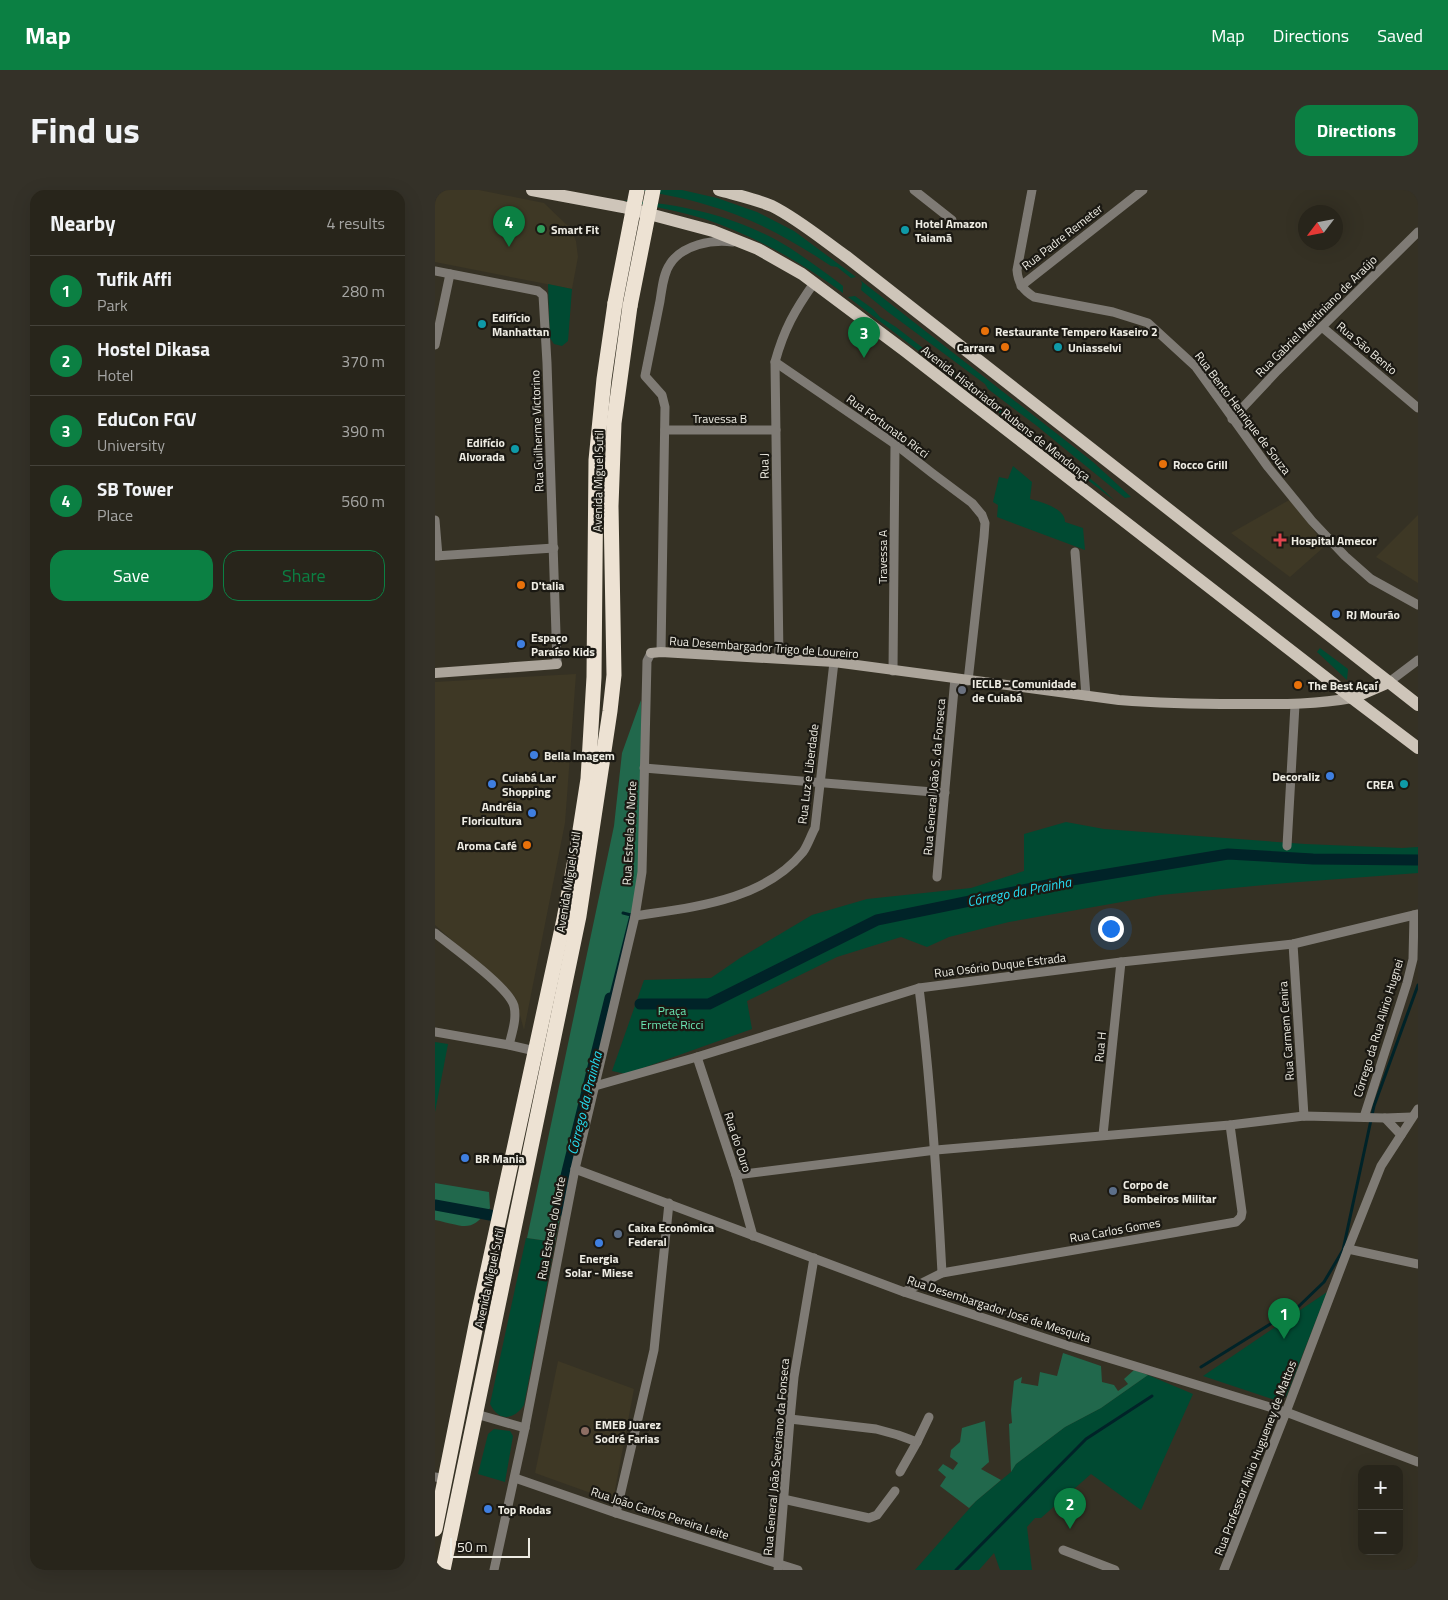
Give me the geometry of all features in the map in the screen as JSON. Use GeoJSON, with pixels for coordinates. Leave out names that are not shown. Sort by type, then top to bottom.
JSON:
{"type":"FeatureCollection","features":[{"type":"Feature","properties":{"kind":"highway","name":"Avenida Miguel Sutil"},"geometry":{"type":"LineString","coordinates":[[443,1570],[579,916],[610,711],[614,675],[611,506],[614,422],[623,305],[637,190]]}},
{"type":"Feature","properties":{"kind":"highway","name":"Avenida Miguel Sutil"},"geometry":{"type":"LineString","coordinates":[[435,1529],[440,1478],[477,1320],[564,919],[578,843],[588,779],[593,722],[596,460],[604,379],[653,190]]}},
{"type":"Feature","properties":{"kind":"main road","name":"Avenida Historiador Rubens de Mendonça"},"geometry":{"type":"LineString","coordinates":[[532,190],[647,213],[713,231],[758,249],[802,274],[905,351],[1418,748]]}},
{"type":"Feature","properties":{"kind":"main road","name":"Avenida Historiador Rubens de Mendonça"},"geometry":{"type":"LineString","coordinates":[[725,191],[773,207],[847,257],[1418,705]]}},
{"type":"Feature","properties":{"kind":"main road"},"geometry":{"type":"LineString","coordinates":[[1352,698],[1389,682]]}},
{"type":"Feature","properties":{"kind":"street"},"geometry":{"type":"LineString","coordinates":[[914,190],[951,220]]}},
{"type":"Feature","properties":{"kind":"street"},"geometry":{"type":"LineString","coordinates":[[1021,286],[1017,270],[1031,190]]}},
{"type":"Feature","properties":{"kind":"street","name":"Rua Padre Remeter"},"geometry":{"type":"LineString","coordinates":[[1021,286],[1143,190]]}},
{"type":"Feature","properties":{"kind":"street","name":"Rua Gabriel Mertiniano de Araújo"},"geometry":{"type":"LineString","coordinates":[[1232,419],[1277,371],[1418,232]]}},
{"type":"Feature","properties":{"kind":"street","name":"Rua Estrela do Norte"},"geometry":{"type":"LineString","coordinates":[[494,1570],[515,1478],[575,1169],[635,916],[641,872],[647,661],[656,652],[665,430],[664,401],[658,390],[645,376],[664,281],[670,264],[680,254],[708,242],[729,242],[758,249]]}},
{"type":"Feature","properties":{"kind":"street"},"geometry":{"type":"LineString","coordinates":[[435,271],[450,274],[435,345]]}},
{"type":"Feature","properties":{"kind":"street","name":"Rua Guilherme Victorino"},"geometry":{"type":"LineString","coordinates":[[450,274],[538,291],[543,295],[557,664]]}},
{"type":"Feature","properties":{"kind":"street","name":"Rua J"},"geometry":{"type":"LineString","coordinates":[[779,658],[775,362],[785,331],[799,304],[814,283]]}},
{"type":"Feature","properties":{"kind":"street","name":"Rua Bento Henrique de Souza"},"geometry":{"type":"LineString","coordinates":[[1021,286],[1034,297],[1113,312],[1147,323],[1196,368],[1232,419],[1311,521],[1345,556],[1371,579],[1418,605]]}},
{"type":"Feature","properties":{"kind":"street","name":"Rua São Bento"},"geometry":{"type":"LineString","coordinates":[[1322,327],[1418,408]]}},
{"type":"Feature","properties":{"kind":"street","name":"Rua Fortunato Ricci"},"geometry":{"type":"LineString","coordinates":[[775,362],[895,444],[972,502],[982,515],[985,523],[984,537],[967,681]]}},
{"type":"Feature","properties":{"kind":"street","name":"Travessa B"},"geometry":{"type":"LineString","coordinates":[[665,430],[776,430]]}},
{"type":"Feature","properties":{"kind":"street","name":"Travessa A"},"geometry":{"type":"LineString","coordinates":[[893,671],[895,444]]}},
{"type":"Feature","properties":{"kind":"street"},"geometry":{"type":"LineString","coordinates":[[435,520],[436,556],[554,548]]}},
{"type":"Feature","properties":{"kind":"street"},"geometry":{"type":"LineString","coordinates":[[1075,552],[1086,696]]}},
{"type":"Feature","properties":{"kind":"street","name":"Rua Desembargador Trigo de Loureiro"},"geometry":{"type":"LineString","coordinates":[[656,652],[834,662],[967,681],[1158,703],[1295,705],[1324,703],[1352,698]]}},
{"type":"Feature","properties":{"kind":"street"},"geometry":{"type":"LineString","coordinates":[[1389,682],[1418,660]]}},
{"type":"Feature","properties":{"kind":"street","name":"Rua Luz e Liberdade"},"geometry":{"type":"LineString","coordinates":[[635,916],[704,906],[762,886],[772,880],[804,850],[815,828],[834,662]]}},
{"type":"Feature","properties":{"kind":"street"},"geometry":{"type":"LineString","coordinates":[[435,674],[557,664]]}},
{"type":"Feature","properties":{"kind":"street","name":"Rua General João S. da Fonseca"},"geometry":{"type":"LineString","coordinates":[[937,877],[955,678]]}},
{"type":"Feature","properties":{"kind":"street"},"geometry":{"type":"LineString","coordinates":[[1324,703],[1332,691],[1327,679]]}},
{"type":"Feature","properties":{"kind":"street"},"geometry":{"type":"LineString","coordinates":[[1287,846],[1295,705]]}},
{"type":"Feature","properties":{"kind":"street"},"geometry":{"type":"LineString","coordinates":[[644,768],[945,793]]}},
{"type":"Feature","properties":{"kind":"street","name":"Rua Osório Duque Estrada"},"geometry":{"type":"LineString","coordinates":[[595,1086],[697,1057],[919,988],[1121,962],[1293,944],[1416,915]]}},
{"type":"Feature","properties":{"kind":"street","name":"Córrego da Rua Alirio Hugnei"},"geometry":{"type":"LineString","coordinates":[[1367,1117],[1413,959],[1416,915]]}},
{"type":"Feature","properties":{"kind":"street"},"geometry":{"type":"LineString","coordinates":[[435,933],[490,978],[509,997],[514,1007],[514,1024],[509,1044]]}},
{"type":"Feature","properties":{"kind":"street","name":"Rua Carmem Cenira"},"geometry":{"type":"LineString","coordinates":[[1293,944],[1304,1116]]}},
{"type":"Feature","properties":{"kind":"street","name":"Rua H"},"geometry":{"type":"LineString","coordinates":[[1103,1134],[1121,962]]}},
{"type":"Feature","properties":{"kind":"street"},"geometry":{"type":"LineString","coordinates":[[919,988],[929,1066],[942,1273]]}},
{"type":"Feature","properties":{"kind":"street"},"geometry":{"type":"LineString","coordinates":[[435,1032],[509,1044],[535,1051]]}},
{"type":"Feature","properties":{"kind":"street","name":"Rua do Ouro"},"geometry":{"type":"LineString","coordinates":[[697,1057],[736,1175],[753,1236]]}},
{"type":"Feature","properties":{"kind":"street","name":"Rua Professor Alírio Hugueney de Mattos"},"geometry":{"type":"LineString","coordinates":[[1224,1570],[1287,1412],[1347,1249],[1381,1166],[1418,1109]]}},
{"type":"Feature","properties":{"kind":"street"},"geometry":{"type":"LineString","coordinates":[[736,1175],[935,1150],[1304,1116],[1412,1117]]}},
{"type":"Feature","properties":{"kind":"street"},"geometry":{"type":"LineString","coordinates":[[1383,1118],[1401,1135]]}},
{"type":"Feature","properties":{"kind":"street","name":"Rua Carlos Gomes"},"geometry":{"type":"LineString","coordinates":[[904,1292],[942,1273],[1236,1222],[1241,1217],[1242,1212],[1230,1124]]}},
{"type":"Feature","properties":{"kind":"street","name":"Rua Desembargador José de Mesquita"},"geometry":{"type":"LineString","coordinates":[[575,1169],[904,1292],[1069,1346],[1287,1412],[1418,1462]]}},
{"type":"Feature","properties":{"kind":"street"},"geometry":{"type":"LineString","coordinates":[[616,1513],[654,1350],[669,1204]]}},
{"type":"Feature","properties":{"kind":"street"},"geometry":{"type":"LineString","coordinates":[[1347,1249],[1418,1264]]}},
{"type":"Feature","properties":{"kind":"street","name":"Rua General João Severiano da Fonseca"},"geometry":{"type":"LineString","coordinates":[[779,1567],[790,1420],[814,1258]]}},
{"type":"Feature","properties":{"kind":"street"},"geometry":{"type":"LineString","coordinates":[[476,1414],[525,1428]]}},
{"type":"Feature","properties":{"kind":"street"},"geometry":{"type":"LineString","coordinates":[[900,1472],[929,1417]]}},
{"type":"Feature","properties":{"kind":"street"},"geometry":{"type":"LineString","coordinates":[[790,1420],[876,1429],[917,1442]]}},
{"type":"Feature","properties":{"kind":"street","name":"Rua João Carlos Pereira Leite"},"geometry":{"type":"LineString","coordinates":[[515,1478],[779,1567],[798,1570]]}},
{"type":"Feature","properties":{"kind":"street"},"geometry":{"type":"LineString","coordinates":[[783,1499],[869,1518],[877,1516],[895,1491]]}},
{"type":"Feature","properties":{"kind":"street"},"geometry":{"type":"LineString","coordinates":[[1063,1550],[1115,1570]]}},
{"type":"Feature","properties":{"kind":"shaded area"},"geometry":{"type":"Polygon","coordinates":[[[435,190],[479,190],[544,203],[571,229],[576,241],[578,257],[572,289],[435,262],[435,190]]]}},
{"type":"Feature","properties":{"kind":"shaded area","name":"Hospital Amecor"},"geometry":{"type":"Polygon","coordinates":[[[1291,499],[1325,546],[1290,577],[1231,533],[1291,499]]]}},
{"type":"Feature","properties":{"kind":"shaded area"},"geometry":{"type":"Polygon","coordinates":[[[1418,515],[1418,583],[1376,557],[1418,515]]]}},
{"type":"Feature","properties":{"kind":"shaded area"},"geometry":{"type":"Polygon","coordinates":[[[576,674],[565,823],[524,1030],[515,997],[435,925],[435,682],[576,674]]]}},
{"type":"Feature","properties":{"kind":"shaded area","name":"EMEB Juarez Sodré Farias"},"geometry":{"type":"Polygon","coordinates":[[[558,1361],[634,1389],[613,1501],[535,1473],[558,1361]]]}},
{"type":"Feature","properties":{"kind":"green space"},"geometry":{"type":"Polygon","coordinates":[[[639,190],[682,190],[717,198],[757,212],[794,231],[856,277],[851,278],[837,267],[831,266],[802,247],[740,216],[690,200],[639,190]]]}},
{"type":"Feature","properties":{"kind":"green space"},"geometry":{"type":"Polygon","coordinates":[[[623,200],[691,209],[750,227],[777,240],[810,262],[843,286],[843,293],[794,260],[742,233],[695,216],[623,200]]]}},
{"type":"Feature","properties":{"kind":"green space"},"geometry":{"type":"Polygon","coordinates":[[[860,280],[1093,462],[1131,497],[1125,498],[1037,426],[988,389],[985,384],[888,312],[861,290],[862,283],[860,280]]]}},
{"type":"Feature","properties":{"kind":"green space"},"geometry":{"type":"Polygon","coordinates":[[[548,284],[572,289],[568,341],[562,346],[554,344],[550,338],[548,284]]]}},
{"type":"Feature","properties":{"kind":"green space"},"geometry":{"type":"Polygon","coordinates":[[[855,296],[1097,484],[1115,501],[848,297],[855,296]]]}},
{"type":"Feature","properties":{"kind":"green space"},"geometry":{"type":"Polygon","coordinates":[[[1013,466],[1032,482],[1030,499],[1052,506],[1061,513],[1065,522],[1083,528],[1085,550],[997,517],[998,505],[993,502],[999,477],[1008,479],[1013,466]]]}},
{"type":"Feature","properties":{"kind":"green space"},"geometry":{"type":"Polygon","coordinates":[[[1320,648],[1348,669],[1347,680],[1317,652],[1320,648]]]}},
{"type":"Feature","properties":{"kind":"green space"},"geometry":{"type":"Polygon","coordinates":[[[641,700],[642,768],[638,874],[631,918],[574,1152],[555,1242],[527,1238],[614,826],[622,753],[641,700]]]}},
{"type":"Feature","properties":{"kind":"green space","name":"Praça Ermete Ricci"},"geometry":{"type":"Polygon","coordinates":[[[1066,822],[1104,829],[1305,844],[1418,847],[1418,873],[1161,895],[1009,922],[949,937],[927,947],[901,937],[837,957],[747,1001],[752,1029],[626,1074],[612,1071],[644,980],[711,978],[740,958],[812,915],[867,899],[971,888],[1024,871],[1024,834],[1066,822]]]}},
{"type":"Feature","properties":{"kind":"green space"},"geometry":{"type":"Polygon","coordinates":[[[435,1042],[448,1044],[435,1112],[435,1042]]]}},
{"type":"Feature","properties":{"kind":"green space"},"geometry":{"type":"Polygon","coordinates":[[[435,1183],[489,1192],[490,1208],[472,1225],[460,1226],[435,1220],[435,1183]]]}},
{"type":"Feature","properties":{"kind":"green space"},"geometry":{"type":"Polygon","coordinates":[[[526,1238],[555,1242],[524,1405],[516,1414],[507,1417],[498,1414],[490,1404],[526,1238]]]}},
{"type":"Feature","properties":{"kind":"green space"},"geometry":{"type":"Polygon","coordinates":[[[1327,1292],[1286,1397],[1275,1400],[1203,1376],[1327,1292]]]}},
{"type":"Feature","properties":{"kind":"green space"},"geometry":{"type":"Polygon","coordinates":[[[1063,1353],[1101,1366],[1102,1382],[1114,1385],[1118,1391],[1128,1384],[1124,1379],[1134,1370],[1148,1375],[1101,1408],[1065,1427],[1016,1464],[1011,1472],[1009,1424],[1012,1423],[1011,1410],[1014,1381],[1022,1377],[1021,1383],[1038,1386],[1040,1372],[1057,1376],[1063,1353]]]}},
{"type":"Feature","properties":{"kind":"green space"},"geometry":{"type":"Polygon","coordinates":[[[1148,1375],[1193,1394],[1141,1510],[1091,1474],[1041,1518],[1035,1518],[1027,1527],[1032,1570],[1000,1570],[994,1553],[979,1570],[915,1570],[976,1501],[1011,1472],[1016,1464],[1065,1427],[1101,1408],[1148,1375]]]}},
{"type":"Feature","properties":{"kind":"green space"},"geometry":{"type":"Polygon","coordinates":[[[985,1421],[989,1462],[981,1469],[1001,1480],[969,1508],[940,1486],[946,1477],[938,1470],[943,1464],[953,1470],[958,1463],[950,1457],[951,1450],[960,1442],[962,1428],[985,1421]]]}},
{"type":"Feature","properties":{"kind":"green space"},"geometry":{"type":"Polygon","coordinates":[[[494,1429],[510,1431],[513,1436],[505,1482],[478,1474],[488,1434],[494,1429]]]}},
{"type":"Feature","properties":{"kind":"waterway","name":"Córrego da Prainha"},"geometry":{"type":"LineString","coordinates":[[640,1004],[709,1004],[877,920],[1072,880],[1228,854],[1313,859],[1418,860]]}},
{"type":"Feature","properties":{"kind":"waterway"},"geometry":{"type":"LineString","coordinates":[[610,998],[631,915],[623,913]]}},
{"type":"Feature","properties":{"kind":"waterway"},"geometry":{"type":"LineString","coordinates":[[1201,1367],[1298,1307],[1324,1282],[1343,1250],[1374,1106],[1418,985]]}},
{"type":"Feature","properties":{"kind":"waterway","name":"Córrego da Prainha"},"geometry":{"type":"LineString","coordinates":[[557,1212],[610,998],[613,999]]}},
{"type":"Feature","properties":{"kind":"waterway","name":"Córrego da Prainha"},"geometry":{"type":"LineString","coordinates":[[435,1205],[490,1215]]}},
{"type":"Feature","properties":{"kind":"waterway"},"geometry":{"type":"LineString","coordinates":[[956,1570],[1086,1439],[1152,1396]]}},
{"type":"Feature","properties":{"kind":"place","name":"Smart Fit"},"geometry":{"type":"Point","coordinates":[541,229]}},
{"type":"Feature","properties":{"kind":"place","name":"Hotel Amazon Taiamã"},"geometry":{"type":"Point","coordinates":[905,230]}},
{"type":"Feature","properties":{"kind":"place","name":"SB Tower"},"geometry":{"type":"Point","coordinates":[509,247]}},
{"type":"Feature","properties":{"kind":"place","name":"Edifício Manhattan"},"geometry":{"type":"Point","coordinates":[482,324]}},
{"type":"Feature","properties":{"kind":"place","name":"Restaurante Tempero Kaseiro 2"},"geometry":{"type":"Point","coordinates":[985,331]}},
{"type":"Feature","properties":{"kind":"place","name":"Carrara"},"geometry":{"type":"Point","coordinates":[1005,347]}},
{"type":"Feature","properties":{"kind":"place","name":"Uniasselvi"},"geometry":{"type":"Point","coordinates":[1058,347]}},
{"type":"Feature","properties":{"kind":"place","name":"EduCon FGV"},"geometry":{"type":"Point","coordinates":[864,358]}},
{"type":"Feature","properties":{"kind":"place","name":"Edifício Alvorada"},"geometry":{"type":"Point","coordinates":[515,449]}},
{"type":"Feature","properties":{"kind":"place","name":"Rocco Grill"},"geometry":{"type":"Point","coordinates":[1163,464]}},
{"type":"Feature","properties":{"kind":"place","name":"Hospital Amecor"},"geometry":{"type":"Point","coordinates":[1280,540]}},
{"type":"Feature","properties":{"kind":"place","name":"D'talia"},"geometry":{"type":"Point","coordinates":[521,585]}},
{"type":"Feature","properties":{"kind":"place","name":"RJ Mourão"},"geometry":{"type":"Point","coordinates":[1336,614]}},
{"type":"Feature","properties":{"kind":"place","name":"Espaço Paraíso Kids"},"geometry":{"type":"Point","coordinates":[521,644]}},
{"type":"Feature","properties":{"kind":"place","name":"The Best Açaí"},"geometry":{"type":"Point","coordinates":[1298,685]}},
{"type":"Feature","properties":{"kind":"place","name":"IECLB - Comunidade de Cuiabá"},"geometry":{"type":"Point","coordinates":[962,690]}},
{"type":"Feature","properties":{"kind":"place","name":"Bella Imagem"},"geometry":{"type":"Point","coordinates":[534,755]}},
{"type":"Feature","properties":{"kind":"place","name":"Decoraliz"},"geometry":{"type":"Point","coordinates":[1330,776]}},
{"type":"Feature","properties":{"kind":"place","name":"Cuiabá Lar Shopping"},"geometry":{"type":"Point","coordinates":[492,784]}},
{"type":"Feature","properties":{"kind":"place","name":"CREA"},"geometry":{"type":"Point","coordinates":[1404,784]}},
{"type":"Feature","properties":{"kind":"place","name":"Andréia Floricultura"},"geometry":{"type":"Point","coordinates":[532,813]}},
{"type":"Feature","properties":{"kind":"place","name":"Aroma Café"},"geometry":{"type":"Point","coordinates":[527,845]}},
{"type":"Feature","properties":{"kind":"place","name":"BR Mania"},"geometry":{"type":"Point","coordinates":[465,1158]}},
{"type":"Feature","properties":{"kind":"place","name":"Corpo de Bombeiros Militar"},"geometry":{"type":"Point","coordinates":[1113,1191]}},
{"type":"Feature","properties":{"kind":"place","name":"Caixa Econômica Federal"},"geometry":{"type":"Point","coordinates":[618,1234]}},
{"type":"Feature","properties":{"kind":"place","name":"Energia Solar - Miese"},"geometry":{"type":"Point","coordinates":[599,1243]}},
{"type":"Feature","properties":{"kind":"place","name":"Tufik Affi"},"geometry":{"type":"Point","coordinates":[1284,1339]}},
{"type":"Feature","properties":{"kind":"place","name":"EMEB Juarez Sodré Farias"},"geometry":{"type":"Point","coordinates":[585,1431]}},
{"type":"Feature","properties":{"kind":"place","name":"Top Rodas"},"geometry":{"type":"Point","coordinates":[488,1509]}},
{"type":"Feature","properties":{"kind":"place","name":"Hostel Dikasa"},"geometry":{"type":"Point","coordinates":[1070,1529]}}]}
